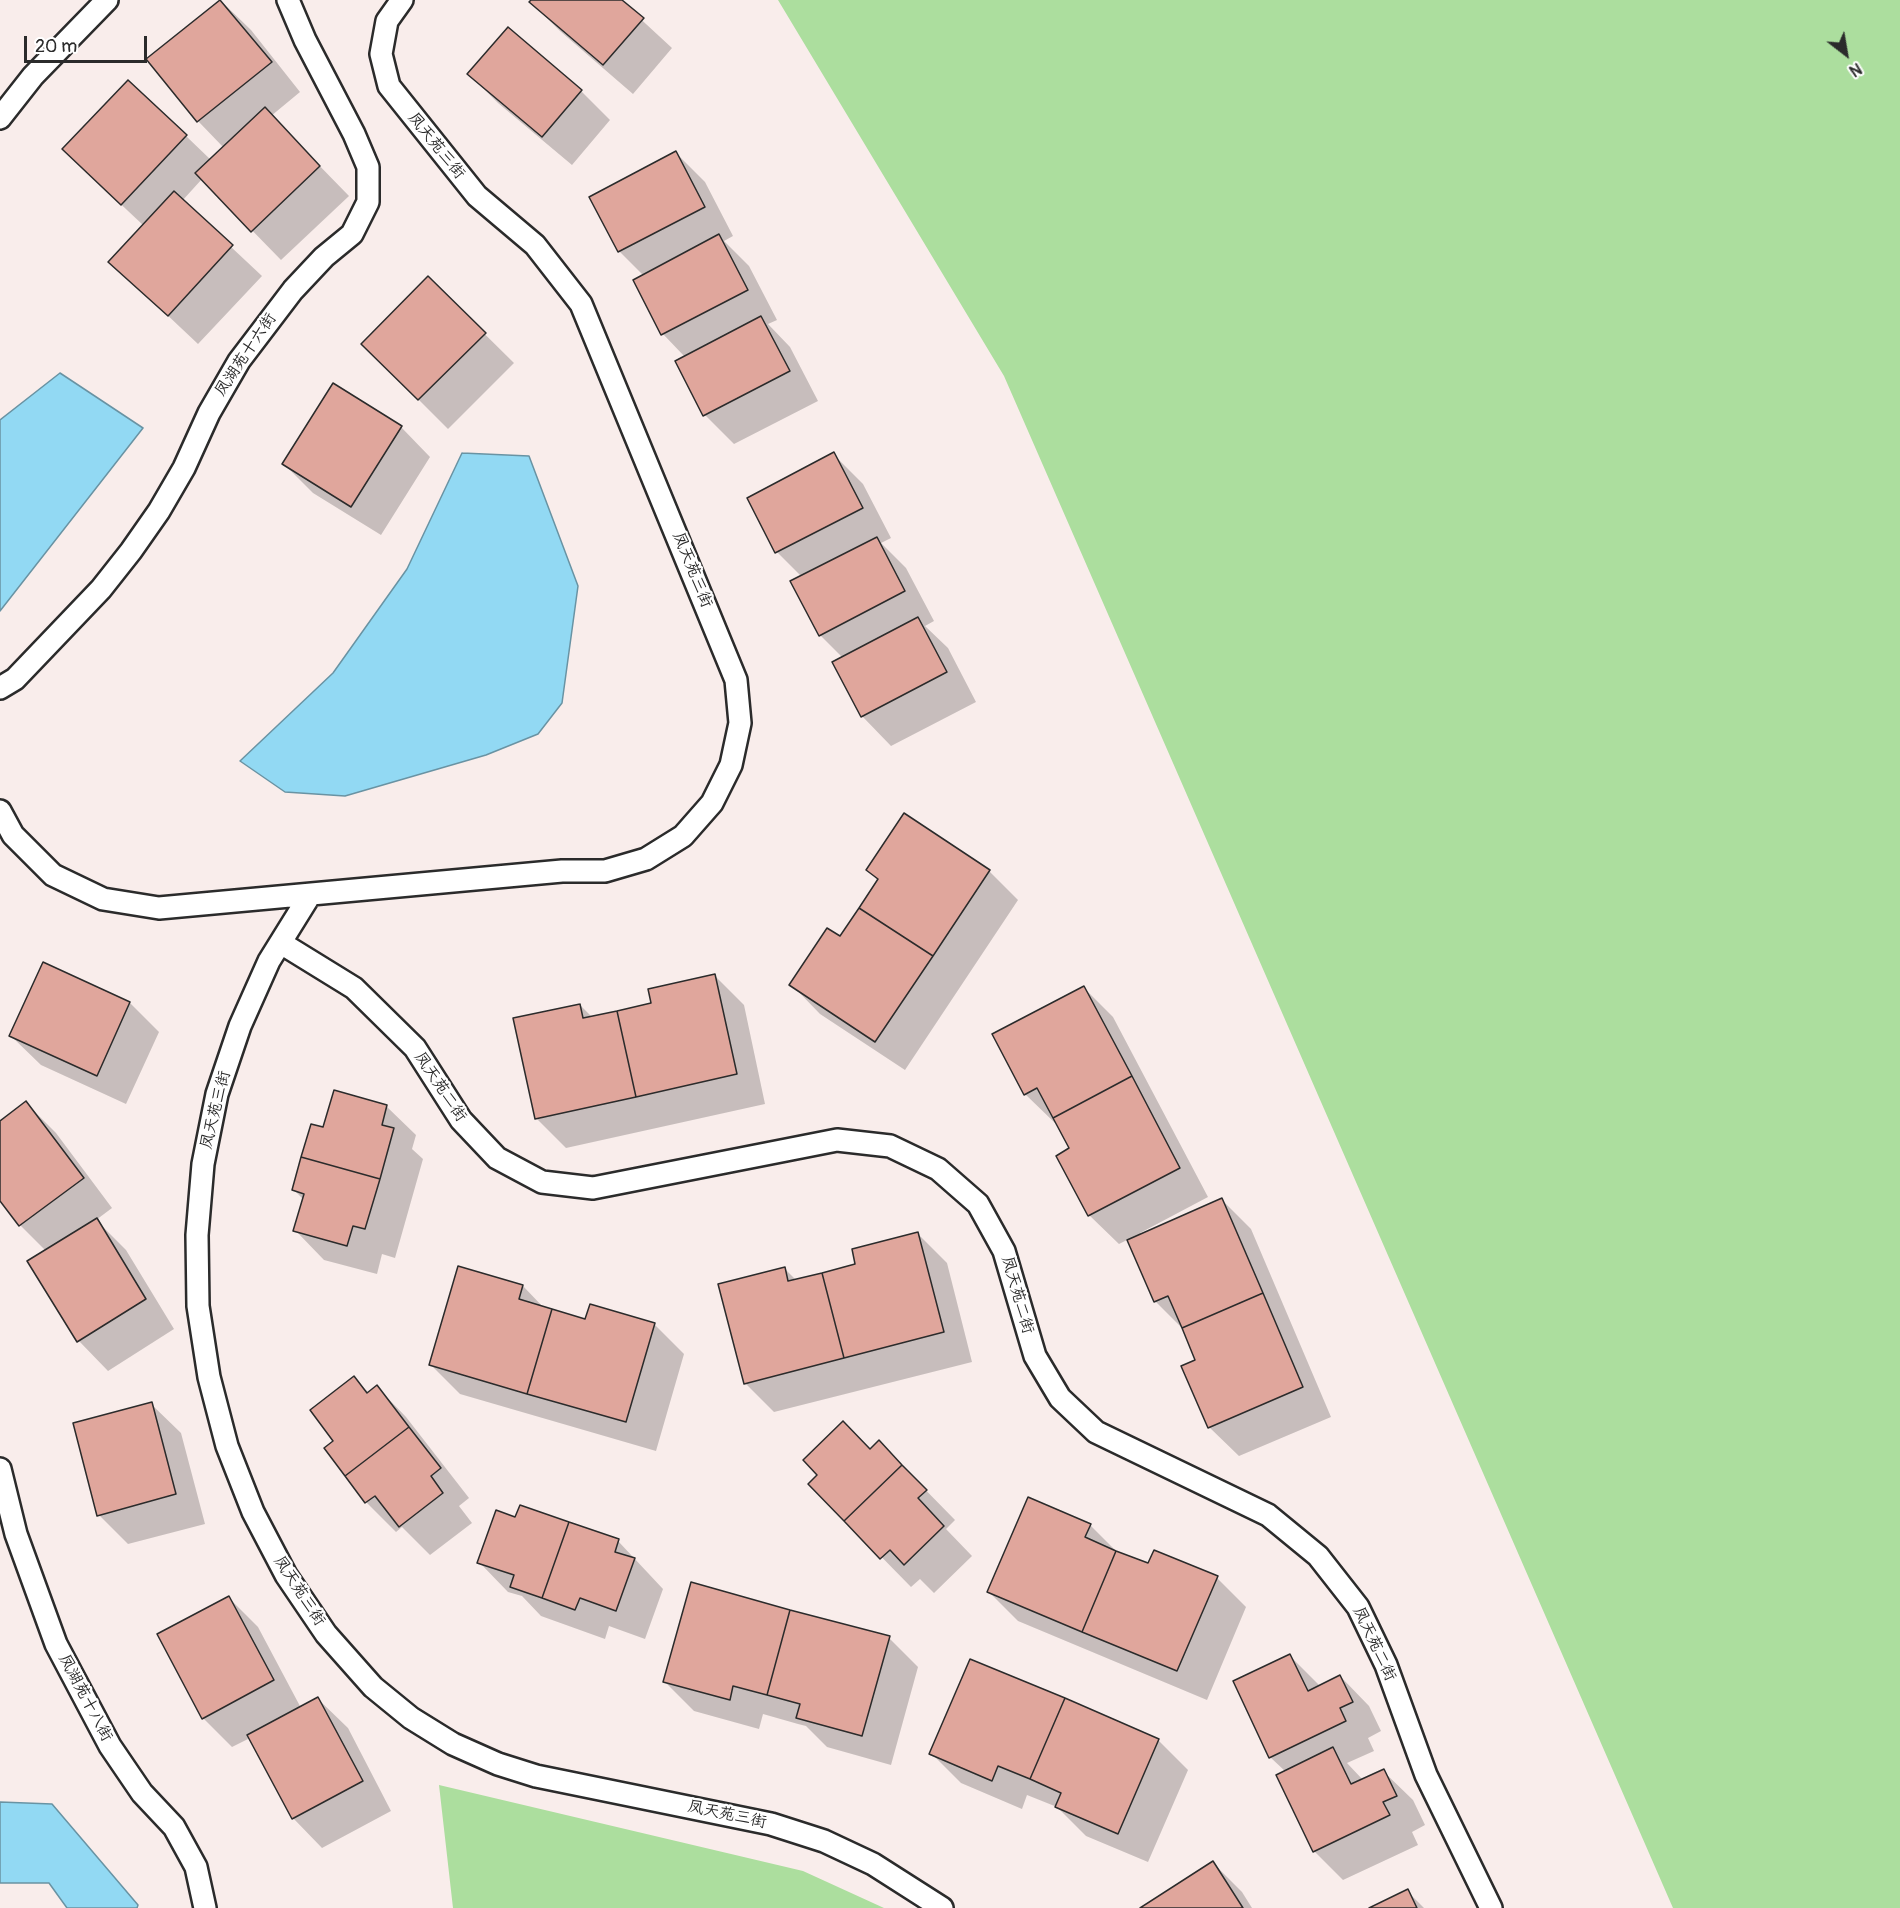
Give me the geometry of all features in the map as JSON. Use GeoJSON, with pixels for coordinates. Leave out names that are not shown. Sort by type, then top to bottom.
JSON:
{"type":"FeatureCollection","features":[{"type":"Feature","properties":{"kind":"lane"},"geometry":{"type":"LineString","coordinates":[[0,118],[33,76],[107,0]]}},
{"type":"Feature","properties":{"kind":"lane","name":"凤湖苑十六街"},"geometry":{"type":"LineString","coordinates":[[0,688],[15,679],[101,589],[132,551],[169,494],[209,413],[239,361],[293,290],[324,257],[352,234],[368,202],[368,167],[354,134],[305,40],[288,0]]}},
{"type":"Feature","properties":{"kind":"lane","name":"凤天苑三街"},"geometry":{"type":"LineString","coordinates":[[0,811],[13,835],[53,874],[103,899],[159,908],[562,871],[605,871],[646,859],[683,836],[712,803],[731,765],[740,723],[736,680],[581,304],[535,244],[477,196],[389,86],[381,54],[387,21],[402,0]]}},
{"type":"Feature","properties":{"kind":"lane","name":"凤天苑三街"},"geometry":{"type":"LineString","coordinates":[[310,895],[269,961],[240,1026],[217,1094],[203,1164],[197,1235],[202,1329],[209,1377],[227,1446],[253,1512],[286,1575],[326,1634],[373,1687],[411,1718],[453,1744],[498,1764],[536,1776],[771,1824],[824,1841],[873,1864],[942,1908]]}},
{"type":"Feature","properties":{"kind":"lane","name":"凤天苑二街"},"geometry":{"type":"LineString","coordinates":[[280,943],[354,988],[415,1048],[461,1120],[497,1158],[542,1182],[593,1188],[837,1140],[890,1146],[938,1169],[978,1204],[1004,1251],[1035,1356],[1060,1398],[1096,1432],[1268,1515],[1318,1556],[1358,1607],[1386,1665],[1426,1776],[1491,1908]]}},
{"type":"Feature","properties":{"kind":"lane","name":"凤湖苑十八街"},"geometry":{"type":"LineString","coordinates":[[0,1469],[8,1537],[56,1644],[110,1746],[142,1794],[174,1827],[196,1867],[205,1908]]}},
{"type":"Feature","properties":{"kind":"green space"},"geometry":{"type":"Polygon","coordinates":[[[778,0],[1900,0],[1900,1908],[1673,1908],[1004,376],[778,0]]]}},
{"type":"Feature","properties":{"kind":"green space"},"geometry":{"type":"Polygon","coordinates":[[[439,1785],[803,1871],[884,1908],[453,1908],[439,1785]]]}},
{"type":"Feature","properties":{"kind":"water"},"geometry":{"type":"Polygon","coordinates":[[[60,373],[143,428],[0,611],[0,420],[60,373]]]}},
{"type":"Feature","properties":{"kind":"water"},"geometry":{"type":"Polygon","coordinates":[[[462,453],[529,456],[578,586],[562,703],[538,734],[486,755],[345,796],[285,792],[240,761],[333,673],[407,569],[462,453]]]}},
{"type":"Feature","properties":{"kind":"water"},"geometry":{"type":"Polygon","coordinates":[[[0,1802],[52,1804],[138,1905],[137,1908],[67,1908],[49,1883],[0,1883],[0,1802]]]}},
{"type":"Feature","properties":{"kind":"building"},"geometry":{"type":"Polygon","coordinates":[[[220,0],[272,62],[197,122],[146,59],[220,0]]]}},
{"type":"Feature","properties":{"kind":"building"},"geometry":{"type":"Polygon","coordinates":[[[531,0],[622,0],[644,18],[603,65],[529,2],[531,0]]]}},
{"type":"Feature","properties":{"kind":"building"},"geometry":{"type":"Polygon","coordinates":[[[508,27],[582,90],[542,137],[467,74],[508,27]]]}},
{"type":"Feature","properties":{"kind":"building"},"geometry":{"type":"Polygon","coordinates":[[[128,80],[187,135],[121,205],[62,149],[128,80]]]}},
{"type":"Feature","properties":{"kind":"building"},"geometry":{"type":"Polygon","coordinates":[[[265,107],[320,166],[251,232],[195,173],[265,107]]]}},
{"type":"Feature","properties":{"kind":"building"},"geometry":{"type":"Polygon","coordinates":[[[676,151],[705,207],[618,252],[589,197],[676,151]]]}},
{"type":"Feature","properties":{"kind":"building"},"geometry":{"type":"Polygon","coordinates":[[[174,191],[233,245],[168,316],[108,262],[174,191]]]}},
{"type":"Feature","properties":{"kind":"building"},"geometry":{"type":"Polygon","coordinates":[[[719,234],[748,290],[661,335],[633,280],[719,234]]]}},
{"type":"Feature","properties":{"kind":"building"},"geometry":{"type":"Polygon","coordinates":[[[428,276],[486,333],[418,400],[361,344],[428,276]]]}},
{"type":"Feature","properties":{"kind":"building"},"geometry":{"type":"Polygon","coordinates":[[[761,316],[790,371],[703,416],[675,361],[761,316]]]}},
{"type":"Feature","properties":{"kind":"building"},"geometry":{"type":"Polygon","coordinates":[[[333,383],[402,426],[351,507],[282,464],[333,383]]]}},
{"type":"Feature","properties":{"kind":"building"},"geometry":{"type":"Polygon","coordinates":[[[834,452],[863,508],[775,553],[747,498],[834,452]]]}},
{"type":"Feature","properties":{"kind":"building"},"geometry":{"type":"Polygon","coordinates":[[[877,537],[905,591],[819,636],[790,581],[877,537]]]}},
{"type":"Feature","properties":{"kind":"building"},"geometry":{"type":"Polygon","coordinates":[[[918,617],[947,672],[861,717],[832,662],[918,617]]]}},
{"type":"Feature","properties":{"kind":"building"},"geometry":{"type":"Polygon","coordinates":[[[904,813],[990,870],[933,956],[859,908],[878,879],[866,870],[904,813]]]}},
{"type":"Feature","properties":{"kind":"building"},"geometry":{"type":"Polygon","coordinates":[[[859,908],[933,956],[875,1042],[789,985],[827,928],[840,936],[859,908]]]}},
{"type":"Feature","properties":{"kind":"building"},"geometry":{"type":"Polygon","coordinates":[[[43,962],[130,1002],[97,1076],[9,1036],[43,962]]]}},
{"type":"Feature","properties":{"kind":"building"},"geometry":{"type":"Polygon","coordinates":[[[715,974],[737,1074],[636,1097],[617,1011],[651,1003],[648,989],[715,974]]]}},
{"type":"Feature","properties":{"kind":"building"},"geometry":{"type":"Polygon","coordinates":[[[1084,986],[1132,1076],[1053,1118],[1037,1088],[1024,1095],[992,1034],[1084,986]]]}},
{"type":"Feature","properties":{"kind":"building"},"geometry":{"type":"Polygon","coordinates":[[[580,1004],[583,1018],[617,1011],[636,1097],[535,1119],[513,1018],[580,1004]]]}},
{"type":"Feature","properties":{"kind":"building"},"geometry":{"type":"Polygon","coordinates":[[[1132,1076],[1180,1168],[1088,1216],[1056,1156],[1069,1148],[1053,1118],[1132,1076]]]}},
{"type":"Feature","properties":{"kind":"building"},"geometry":{"type":"Polygon","coordinates":[[[334,1090],[387,1105],[382,1125],[394,1128],[380,1179],[301,1157],[311,1124],[323,1127],[334,1090]]]}},
{"type":"Feature","properties":{"kind":"building"},"geometry":{"type":"Polygon","coordinates":[[[26,1101],[84,1178],[19,1226],[0,1201],[0,1121],[26,1101]]]}},
{"type":"Feature","properties":{"kind":"building"},"geometry":{"type":"Polygon","coordinates":[[[301,1157],[380,1179],[365,1229],[353,1226],[347,1246],[293,1231],[304,1194],[292,1190],[301,1157]]]}},
{"type":"Feature","properties":{"kind":"building"},"geometry":{"type":"Polygon","coordinates":[[[1222,1198],[1263,1293],[1182,1328],[1168,1296],[1154,1302],[1127,1240],[1222,1198]]]}},
{"type":"Feature","properties":{"kind":"building"},"geometry":{"type":"Polygon","coordinates":[[[97,1218],[146,1299],[77,1342],[27,1261],[97,1218]]]}},
{"type":"Feature","properties":{"kind":"building"},"geometry":{"type":"Polygon","coordinates":[[[918,1232],[944,1332],[844,1358],[822,1273],[855,1264],[852,1249],[918,1232]]]}},
{"type":"Feature","properties":{"kind":"building"},"geometry":{"type":"Polygon","coordinates":[[[458,1266],[523,1285],[519,1299],[552,1309],[527,1394],[429,1365],[458,1266]]]}},
{"type":"Feature","properties":{"kind":"building"},"geometry":{"type":"Polygon","coordinates":[[[785,1267],[788,1281],[822,1273],[844,1358],[744,1384],[718,1284],[785,1267]]]}},
{"type":"Feature","properties":{"kind":"building"},"geometry":{"type":"Polygon","coordinates":[[[1263,1293],[1303,1387],[1208,1428],[1181,1366],[1195,1360],[1182,1328],[1263,1293]]]}},
{"type":"Feature","properties":{"kind":"building"},"geometry":{"type":"Polygon","coordinates":[[[590,1304],[655,1323],[626,1422],[527,1394],[552,1309],[585,1319],[590,1304]]]}},
{"type":"Feature","properties":{"kind":"building"},"geometry":{"type":"Polygon","coordinates":[[[354,1376],[367,1393],[377,1385],[409,1427],[345,1476],[324,1448],[333,1441],[310,1410],[354,1376]]]}},
{"type":"Feature","properties":{"kind":"building"},"geometry":{"type":"Polygon","coordinates":[[[152,1402],[176,1494],[97,1516],[73,1423],[152,1402]]]}},
{"type":"Feature","properties":{"kind":"building"},"geometry":{"type":"Polygon","coordinates":[[[843,1421],[870,1449],[879,1440],[902,1465],[844,1521],[808,1484],[817,1475],[803,1460],[843,1421]]]}},
{"type":"Feature","properties":{"kind":"building"},"geometry":{"type":"Polygon","coordinates":[[[409,1427],[441,1468],[431,1476],[443,1493],[399,1527],[375,1496],[365,1503],[345,1476],[409,1427]]]}},
{"type":"Feature","properties":{"kind":"building"},"geometry":{"type":"Polygon","coordinates":[[[902,1465],[927,1490],[918,1498],[944,1526],[904,1565],[890,1550],[880,1559],[844,1521],[902,1465]]]}},
{"type":"Feature","properties":{"kind":"building"},"geometry":{"type":"Polygon","coordinates":[[[1028,1497],[1091,1524],[1085,1537],[1116,1551],[1082,1632],[987,1592],[1028,1497]]]}},
{"type":"Feature","properties":{"kind":"building"},"geometry":{"type":"Polygon","coordinates":[[[520,1505],[569,1522],[542,1598],[510,1587],[514,1575],[477,1563],[496,1510],[515,1517],[520,1505]]]}},
{"type":"Feature","properties":{"kind":"building"},"geometry":{"type":"Polygon","coordinates":[[[569,1522],[619,1539],[615,1552],[635,1558],[616,1611],[580,1598],[575,1610],[542,1598],[569,1522]]]}},
{"type":"Feature","properties":{"kind":"building"},"geometry":{"type":"Polygon","coordinates":[[[1154,1550],[1218,1576],[1177,1671],[1082,1632],[1116,1551],[1148,1563],[1154,1550]]]}},
{"type":"Feature","properties":{"kind":"building"},"geometry":{"type":"Polygon","coordinates":[[[691,1582],[790,1610],[767,1695],[733,1686],[730,1700],[663,1682],[691,1582]]]}},
{"type":"Feature","properties":{"kind":"building"},"geometry":{"type":"Polygon","coordinates":[[[229,1596],[274,1680],[202,1719],[157,1634],[229,1596]]]}},
{"type":"Feature","properties":{"kind":"building"},"geometry":{"type":"Polygon","coordinates":[[[790,1610],[890,1636],[862,1736],[796,1718],[800,1704],[767,1695],[790,1610]]]}},
{"type":"Feature","properties":{"kind":"building"},"geometry":{"type":"Polygon","coordinates":[[[1290,1654],[1308,1691],[1340,1675],[1353,1702],[1340,1708],[1346,1721],[1269,1758],[1233,1681],[1290,1654]]]}},
{"type":"Feature","properties":{"kind":"building"},"geometry":{"type":"Polygon","coordinates":[[[970,1659],[1065,1698],[1030,1779],[998,1766],[992,1781],[929,1754],[970,1659]]]}},
{"type":"Feature","properties":{"kind":"building"},"geometry":{"type":"Polygon","coordinates":[[[318,1697],[363,1781],[292,1819],[247,1735],[318,1697]]]}},
{"type":"Feature","properties":{"kind":"building"},"geometry":{"type":"Polygon","coordinates":[[[1065,1698],[1159,1739],[1118,1834],[1055,1807],[1061,1793],[1030,1779],[1065,1698]]]}},
{"type":"Feature","properties":{"kind":"building"},"geometry":{"type":"Polygon","coordinates":[[[1333,1747],[1351,1784],[1384,1769],[1397,1796],[1383,1802],[1390,1815],[1313,1852],[1276,1775],[1333,1747]]]}},
{"type":"Feature","properties":{"kind":"building"},"geometry":{"type":"Polygon","coordinates":[[[1213,1861],[1243,1908],[1140,1908],[1213,1861]]]}},
{"type":"Feature","properties":{"kind":"building"},"geometry":{"type":"Polygon","coordinates":[[[1408,1889],[1417,1908],[1369,1908],[1408,1889]]]}}]}
